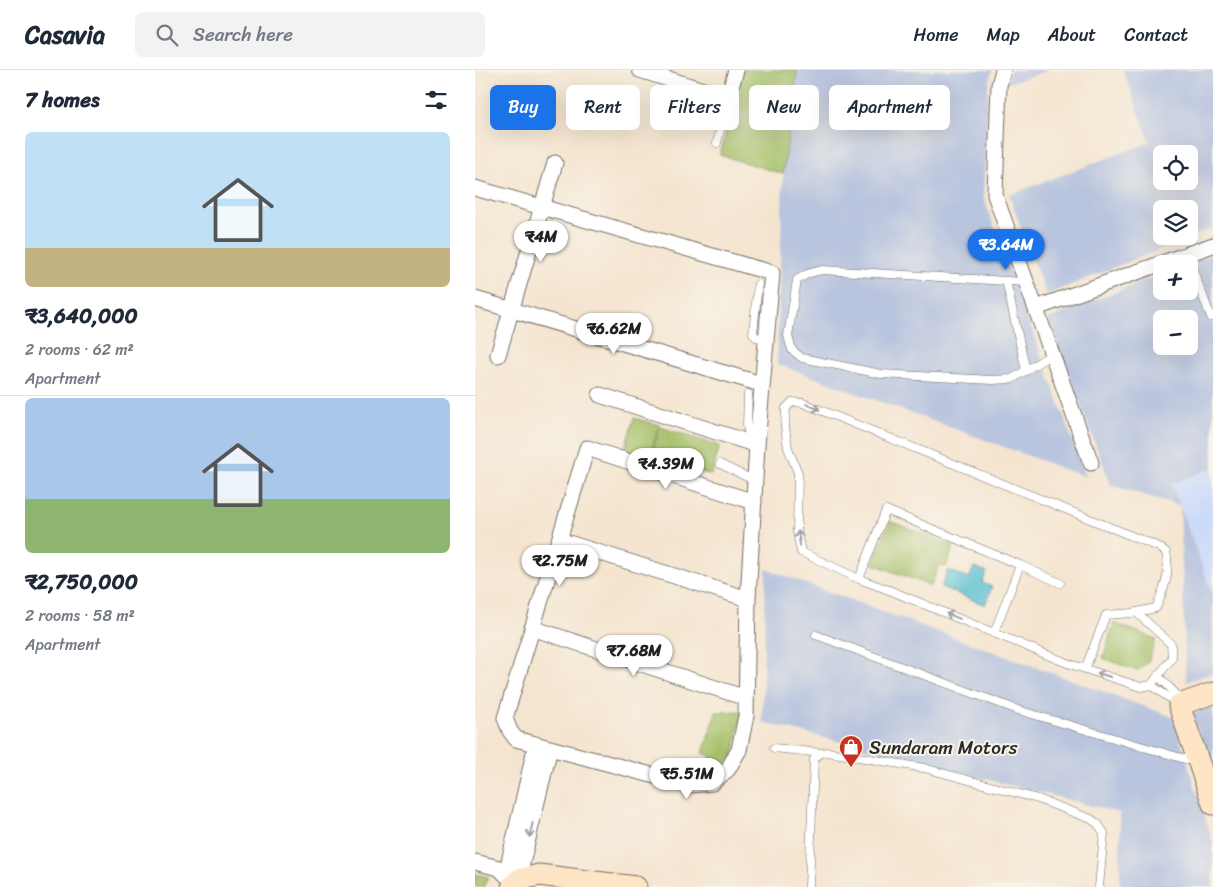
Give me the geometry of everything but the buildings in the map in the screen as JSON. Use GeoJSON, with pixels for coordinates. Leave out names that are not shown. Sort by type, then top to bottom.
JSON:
{"type":"FeatureCollection","features":[{"type":"Feature","properties":{"kind":"street"},"geometry":{"type":"LineString","coordinates":[[641,70],[688,85]]}},
{"type":"Feature","properties":{"kind":"street"},"geometry":{"type":"LineString","coordinates":[[732,85],[736,70]]}},
{"type":"Feature","properties":{"kind":"street"},"geometry":{"type":"LineString","coordinates":[[1003,70],[999,85],[995,195],[1091,463]]}},
{"type":"Feature","properties":{"kind":"street"},"geometry":{"type":"LineString","coordinates":[[498,354],[555,163]]}},
{"type":"Feature","properties":{"kind":"street"},"geometry":{"type":"LineString","coordinates":[[475,188],[772,273],[757,441],[754,502],[748,599],[746,716],[739,750],[728,770],[712,783],[689,785],[516,739],[510,731],[505,718],[587,448],[754,502]]}},
{"type":"Feature","properties":{"kind":"street"},"geometry":{"type":"LineString","coordinates":[[1036,308],[1213,244]]}},
{"type":"Feature","properties":{"kind":"street"},"geometry":{"type":"LineString","coordinates":[[475,298],[761,384]]}},
{"type":"Feature","properties":{"kind":"street"},"geometry":{"type":"LineString","coordinates":[[600,394],[757,441]]}},
{"type":"Feature","properties":{"kind":"street"},"geometry":{"type":"LineString","coordinates":[[559,540],[748,599]]}},
{"type":"Feature","properties":{"kind":"street"},"geometry":{"type":"LineString","coordinates":[[532,628],[746,698]]}},
{"type":"Feature","properties":{"kind":"street"},"geometry":{"type":"LineString","coordinates":[[1213,693],[1182,704],[1213,804]]}},
{"type":"Feature","properties":{"kind":"street"},"geometry":{"type":"LineString","coordinates":[[512,881],[543,746]]}},
{"type":"Feature","properties":{"kind":"street"},"geometry":{"type":"LineString","coordinates":[[475,862],[499,868],[512,881]]}},
{"type":"Feature","properties":{"kind":"street"},"geometry":{"type":"LineString","coordinates":[[512,881],[539,875],[636,887]]}},
{"type":"Feature","properties":{"kind":"lane"},"geometry":{"type":"LineString","coordinates":[[717,143],[720,130]]}},
{"type":"Feature","properties":{"kind":"lane"},"geometry":{"type":"LineString","coordinates":[[1187,254],[1211,317]]}},
{"type":"Feature","properties":{"kind":"lane"},"geometry":{"type":"LineString","coordinates":[[1025,282],[822,270],[807,274],[797,280],[788,336],[792,350],[802,358],[881,374],[1011,380],[1052,354]]}},
{"type":"Feature","properties":{"kind":"lane"},"geometry":{"type":"LineString","coordinates":[[1006,281],[1026,371]]}},
{"type":"Feature","properties":{"kind":"lane"},"geometry":{"type":"LineString","coordinates":[[758,284],[753,333],[756,337],[765,340]]}},
{"type":"Feature","properties":{"kind":"lane"},"geometry":{"type":"LineString","coordinates":[[748,394],[747,426],[749,436],[757,441]]}},
{"type":"Feature","properties":{"kind":"lane"},"geometry":{"type":"LineString","coordinates":[[1085,669],[1106,615],[1156,608],[1168,578],[1169,562],[1166,552],[1159,547],[803,403],[792,402],[786,408],[785,427],[788,448],[798,473],[797,532],[801,552],[859,579],[1085,669],[1141,687],[1151,684],[1172,658],[1171,644],[1136,612]]}},
{"type":"Feature","properties":{"kind":"lane"},"geometry":{"type":"LineString","coordinates":[[719,464],[749,478],[755,484]]}},
{"type":"Feature","properties":{"kind":"lane"},"geometry":{"type":"LineString","coordinates":[[859,579],[886,510],[1060,583]]}},
{"type":"Feature","properties":{"kind":"lane"},"geometry":{"type":"LineString","coordinates":[[994,632],[1020,565]]}},
{"type":"Feature","properties":{"kind":"lane"},"geometry":{"type":"LineString","coordinates":[[816,635],[1018,710],[1199,763]]}},
{"type":"Feature","properties":{"kind":"lane"},"geometry":{"type":"LineString","coordinates":[[1158,676],[1182,704]]}},
{"type":"Feature","properties":{"kind":"lane"},"geometry":{"type":"LineString","coordinates":[[1151,684],[1182,704]]}},
{"type":"Feature","properties":{"kind":"lane"},"geometry":{"type":"LineString","coordinates":[[774,748],[821,753],[828,752],[924,768],[1038,799],[1091,820],[1098,824],[1104,833],[1099,887]]}},
{"type":"Feature","properties":{"kind":"lane"},"geometry":{"type":"LineString","coordinates":[[809,887],[814,759],[821,753]]}},
{"type":"Feature","properties":{"kind":"shaded area"},"geometry":{"type":"Polygon","coordinates":[[[797,70],[992,70],[988,87],[983,196],[1086,477],[777,364],[783,174],[789,130],[819,130],[819,85],[795,85],[797,70]]]}},
{"type":"Feature","properties":{"kind":"shaded area"},"geometry":{"type":"Polygon","coordinates":[[[1010,70],[1050,70],[1006,84],[1010,70]]]}},
{"type":"Feature","properties":{"kind":"shaded area"},"geometry":{"type":"Polygon","coordinates":[[[1123,70],[1213,70],[1213,228],[1198,234],[1198,200],[1153,200],[1153,245],[1171,245],[1046,295],[1009,195],[1150,142],[1123,70]]]}},
{"type":"Feature","properties":{"kind":"shaded area"},"geometry":{"type":"Polygon","coordinates":[[[1213,254],[1213,468],[1172,484],[1213,596],[1213,673],[1186,682],[1180,506],[1111,485],[1048,319],[1153,277],[1153,300],[1198,300],[1198,260],[1213,254]]]}},
{"type":"Feature","properties":{"kind":"shaded area"},"geometry":{"type":"Polygon","coordinates":[[[1213,468],[1213,596],[1172,483],[1213,468]]]}},
{"type":"Feature","properties":{"kind":"shaded area"},"geometry":{"type":"Polygon","coordinates":[[[766,569],[1173,717],[1213,843],[1213,887],[1120,887],[1120,813],[762,722],[766,569]]]}},
{"type":"Feature","properties":{"kind":"shaded area"},"geometry":{"type":"Polygon","coordinates":[[[1213,706],[1213,771],[1192,714],[1213,706]]]}},
{"type":"Feature","properties":{"kind":"green space"},"geometry":{"type":"Polygon","coordinates":[[[743,70],[797,70],[795,85],[749,85],[749,130],[789,130],[783,174],[720,155],[727,130],[739,130],[739,85],[743,70]]]}},
{"type":"Feature","properties":{"kind":"green space"},"geometry":{"type":"Polygon","coordinates":[[[634,418],[659,425],[649,459],[624,451],[634,418]]]}},
{"type":"Feature","properties":{"kind":"green space"},"geometry":{"type":"Polygon","coordinates":[[[660,427],[720,446],[711,475],[651,456],[660,427]]]}},
{"type":"Feature","properties":{"kind":"green space"},"geometry":{"type":"Polygon","coordinates":[[[890,521],[954,546],[946,567],[939,565],[931,586],[873,564],[890,521]]]}},
{"type":"Feature","properties":{"kind":"green space"},"geometry":{"type":"Polygon","coordinates":[[[1114,623],[1156,639],[1148,662],[1137,671],[1103,658],[1114,623]]]}},
{"type":"Feature","properties":{"kind":"green space"},"geometry":{"type":"Polygon","coordinates":[[[742,711],[733,757],[718,769],[709,766],[711,756],[703,753],[716,712],[742,711]]]}},
{"type":"Feature","properties":{"kind":"green space"},"geometry":{"type":"Polygon","coordinates":[[[475,874],[489,877],[483,887],[475,887],[475,874]]]}},
{"type":"Feature","properties":{"kind":"water"},"geometry":{"type":"Polygon","coordinates":[[[974,567],[987,572],[982,583],[992,587],[985,605],[941,587],[948,570],[969,578],[974,567]]]}},
{"type":"Feature","properties":{"kind":"place","name":"Sundaram Motors"},"geometry":{"type":"Point","coordinates":[851,768]}}]}
